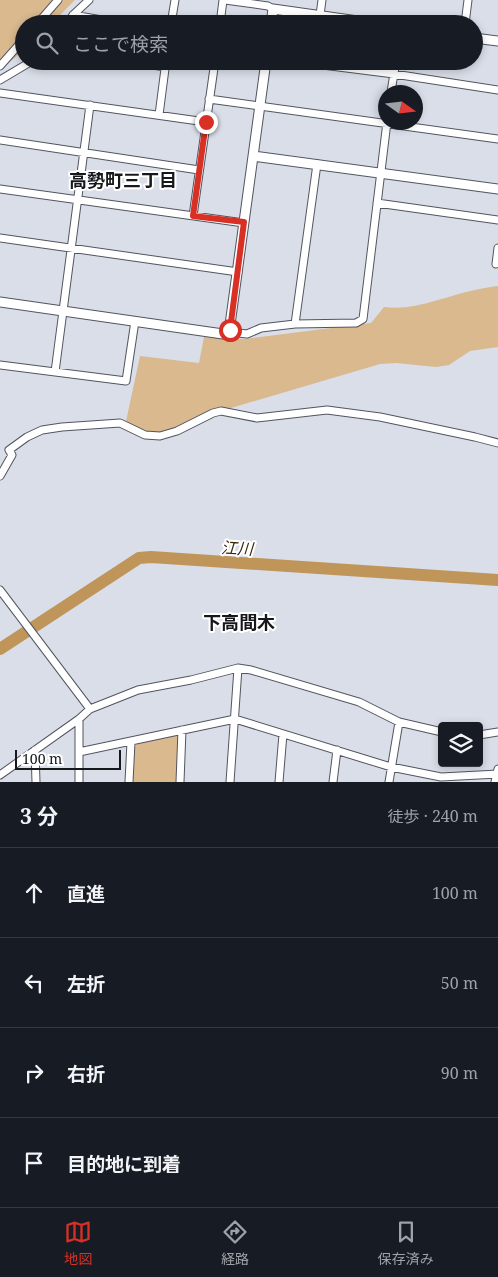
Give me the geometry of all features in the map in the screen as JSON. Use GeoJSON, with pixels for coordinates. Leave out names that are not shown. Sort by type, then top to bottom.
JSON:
{"type":"FeatureCollection","features":[{"type":"Feature","properties":{"kind":"street"},"geometry":{"type":"LineString","coordinates":[[45,15],[58,0]]}},
{"type":"Feature","properties":{"kind":"street"},"geometry":{"type":"LineString","coordinates":[[73,15],[89,0]]}},
{"type":"Feature","properties":{"kind":"street"},"geometry":{"type":"LineString","coordinates":[[172,15],[174,0]]}},
{"type":"Feature","properties":{"kind":"street"},"geometry":{"type":"LineString","coordinates":[[222,15],[224,0],[320,15],[322,0]]}},
{"type":"Feature","properties":{"kind":"street"},"geometry":{"type":"LineString","coordinates":[[466,15],[468,0]]}},
{"type":"Feature","properties":{"kind":"street"},"geometry":{"type":"LineString","coordinates":[[272,15],[273,9]]}},
{"type":"Feature","properties":{"kind":"street"},"geometry":{"type":"LineString","coordinates":[[483,39],[498,41]]}},
{"type":"Feature","properties":{"kind":"street"},"geometry":{"type":"LineString","coordinates":[[0,66],[15,49]]}},
{"type":"Feature","properties":{"kind":"street"},"geometry":{"type":"LineString","coordinates":[[0,80],[17,70]]}},
{"type":"Feature","properties":{"kind":"street"},"geometry":{"type":"LineString","coordinates":[[159,115],[165,70]]}},
{"type":"Feature","properties":{"kind":"street"},"geometry":{"type":"LineString","coordinates":[[193,216],[213,70]]}},
{"type":"Feature","properties":{"kind":"street"},"geometry":{"type":"LineString","coordinates":[[229,332],[265,70]]}},
{"type":"Feature","properties":{"kind":"street"},"geometry":{"type":"LineString","coordinates":[[362,70],[498,90]]}},
{"type":"Feature","properties":{"kind":"street"},"geometry":{"type":"LineString","coordinates":[[392,85],[395,70]]}},
{"type":"Feature","properties":{"kind":"street"},"geometry":{"type":"LineString","coordinates":[[0,93],[206,122]]}},
{"type":"Feature","properties":{"kind":"street"},"geometry":{"type":"LineString","coordinates":[[209,99],[378,122]]}},
{"type":"Feature","properties":{"kind":"street"},"geometry":{"type":"LineString","coordinates":[[55,372],[90,105]]}},
{"type":"Feature","properties":{"kind":"street"},"geometry":{"type":"LineString","coordinates":[[423,128],[498,139]]}},
{"type":"Feature","properties":{"kind":"street"},"geometry":{"type":"LineString","coordinates":[[0,302],[224,334],[229,332],[247,334],[261,328],[295,324],[356,323],[362,319],[386,130]]}},
{"type":"Feature","properties":{"kind":"street"},"geometry":{"type":"LineString","coordinates":[[0,140],[199,170]]}},
{"type":"Feature","properties":{"kind":"street"},"geometry":{"type":"LineString","coordinates":[[253,156],[498,189]]}},
{"type":"Feature","properties":{"kind":"street"},"geometry":{"type":"LineString","coordinates":[[295,324],[317,164]]}},
{"type":"Feature","properties":{"kind":"street"},"geometry":{"type":"LineString","coordinates":[[0,189],[244,222]]}},
{"type":"Feature","properties":{"kind":"street"},"geometry":{"type":"LineString","coordinates":[[377,203],[498,220]]}},
{"type":"Feature","properties":{"kind":"street"},"geometry":{"type":"LineString","coordinates":[[0,238],[238,272]]}},
{"type":"Feature","properties":{"kind":"street"},"geometry":{"type":"LineString","coordinates":[[496,264],[498,248]]}},
{"type":"Feature","properties":{"kind":"street"},"geometry":{"type":"LineString","coordinates":[[0,364],[126,381],[135,321]]}},
{"type":"Feature","properties":{"kind":"street"},"geometry":{"type":"LineString","coordinates":[[0,476],[12,455],[9,450],[27,437],[42,430],[120,423],[144,435],[160,436],[177,431],[221,411],[257,418],[327,410],[380,417],[475,436],[498,443]]}},
{"type":"Feature","properties":{"kind":"street"},"geometry":{"type":"LineString","coordinates":[[0,590],[90,709]]}},
{"type":"Feature","properties":{"kind":"street"},"geometry":{"type":"LineString","coordinates":[[230,782],[238,668]]}},
{"type":"Feature","properties":{"kind":"street"},"geometry":{"type":"LineString","coordinates":[[0,775],[79,719],[90,709],[138,690],[191,680],[238,668],[251,670],[359,702],[399,722],[438,731]]}},
{"type":"Feature","properties":{"kind":"street"},"geometry":{"type":"LineString","coordinates":[[79,719],[79,782]]}},
{"type":"Feature","properties":{"kind":"street"},"geometry":{"type":"LineString","coordinates":[[79,752],[235,719],[391,767],[440,780],[497,775]]}},
{"type":"Feature","properties":{"kind":"street"},"geometry":{"type":"LineString","coordinates":[[389,782],[399,722]]}},
{"type":"Feature","properties":{"kind":"street"},"geometry":{"type":"LineString","coordinates":[[180,782],[182,730]]}},
{"type":"Feature","properties":{"kind":"street"},"geometry":{"type":"LineString","coordinates":[[483,734],[498,732]]}},
{"type":"Feature","properties":{"kind":"street"},"geometry":{"type":"LineString","coordinates":[[279,782],[283,734]]}},
{"type":"Feature","properties":{"kind":"street"},"geometry":{"type":"LineString","coordinates":[[130,782],[131,742]]}},
{"type":"Feature","properties":{"kind":"street"},"geometry":{"type":"LineString","coordinates":[[35,750],[36,782]]}},
{"type":"Feature","properties":{"kind":"street"},"geometry":{"type":"LineString","coordinates":[[333,782],[337,750]]}},
{"type":"Feature","properties":{"kind":"shaded area"},"geometry":{"type":"Polygon","coordinates":[[[0,0],[75,0],[60,15],[15,15],[15,58],[0,70],[0,0]]]}},
{"type":"Feature","properties":{"kind":"shaded area"},"geometry":{"type":"Polygon","coordinates":[[[498,286],[498,347],[470,351],[449,365],[436,367],[396,363],[380,364],[231,408],[160,436],[125,426],[140,356],[199,363],[204,337],[244,339],[371,323],[384,307],[396,308],[419,305],[498,286]]]}},
{"type":"Feature","properties":{"kind":"shaded area"},"geometry":{"type":"Polygon","coordinates":[[[175,734],[179,738],[177,782],[133,782],[134,748],[138,743],[175,734]]]}},
{"type":"Feature","properties":{"kind":"waterway","name":"江川"},"geometry":{"type":"LineString","coordinates":[[0,649],[139,558],[151,557],[498,580]]}},
{"type":"Feature","properties":{"kind":"district","name":"高勢町三丁目"},"geometry":{"type":"Point","coordinates":[123,181]}},
{"type":"Feature","properties":{"kind":"district","name":"下高間木"},"geometry":{"type":"Point","coordinates":[239,623]}},
{"type":"Feature","properties":{"kind":"route"},"geometry":{"type":"LineString","coordinates":[[206,122],[193,216],[244,222],[230,330]]}}]}
